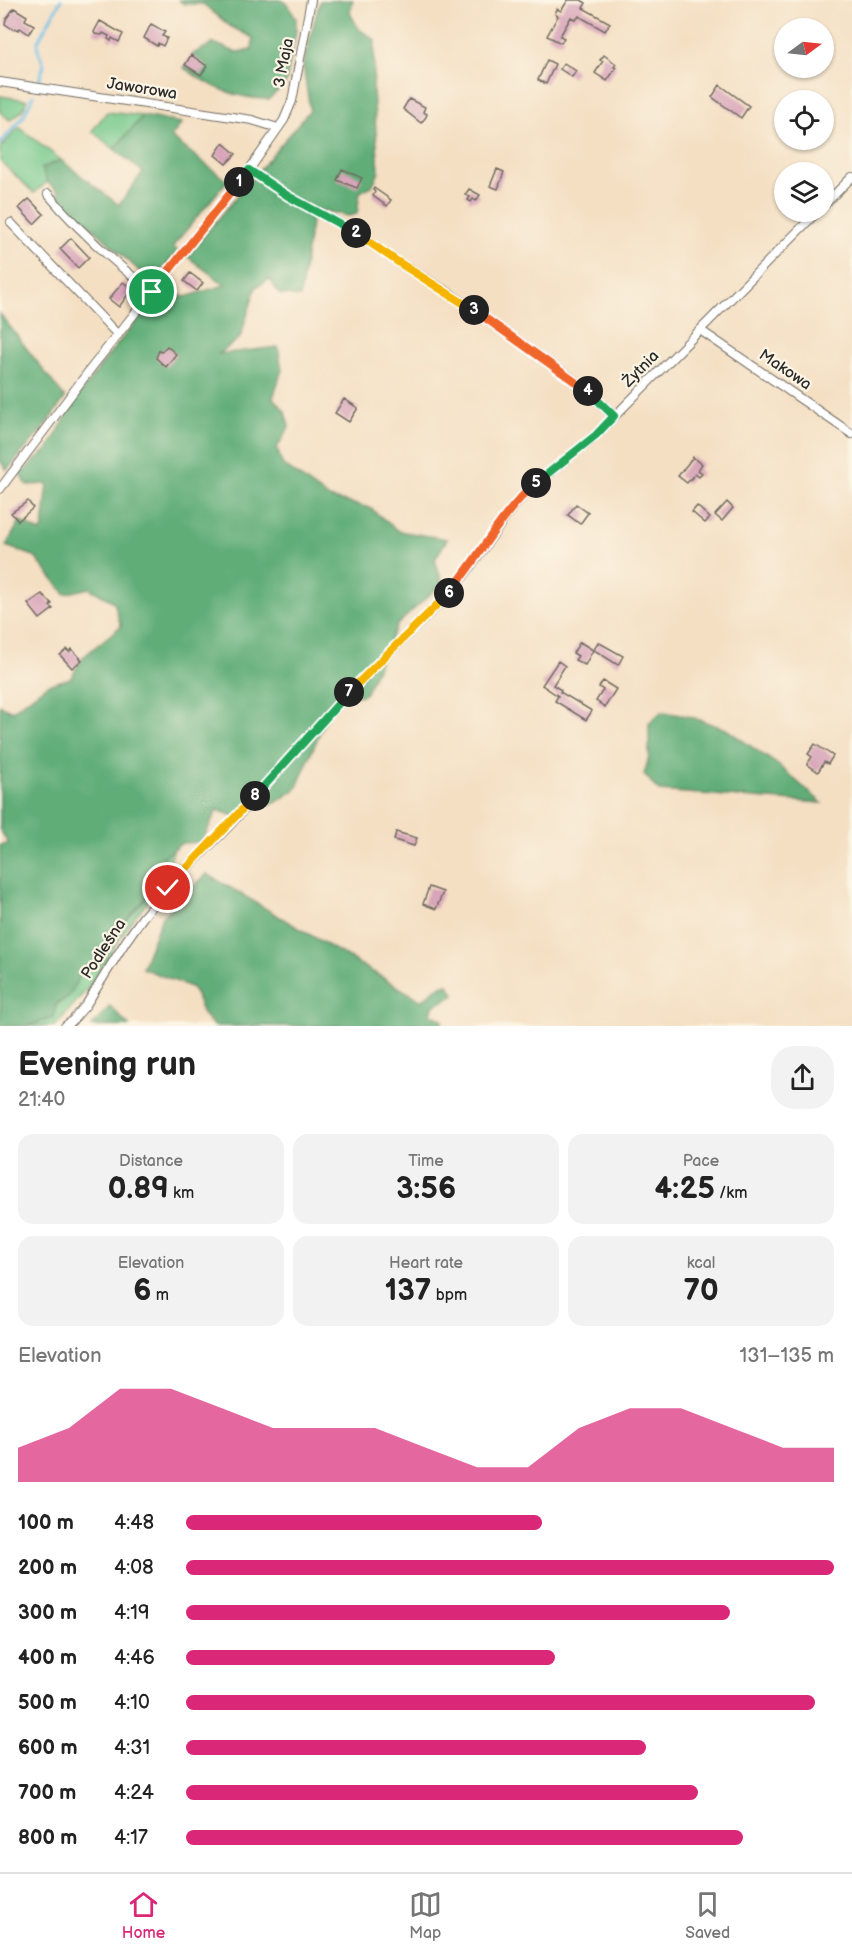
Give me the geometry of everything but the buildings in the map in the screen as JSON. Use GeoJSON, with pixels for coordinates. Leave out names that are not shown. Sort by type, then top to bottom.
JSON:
{"type":"FeatureCollection","features":[{"type":"Feature","properties":{"kind":"street","name":"3 Maja"},"geometry":{"type":"LineString","coordinates":[[0,489],[217,207],[249,170],[289,111],[312,0]]}},
{"type":"Feature","properties":{"kind":"street","name":"Jaworowa"},"geometry":{"type":"LineString","coordinates":[[0,82],[252,120],[278,128]]}},
{"type":"Feature","properties":{"kind":"street"},"geometry":{"type":"LineString","coordinates":[[249,170],[297,201],[350,229],[461,301],[581,385],[614,416]]}},
{"type":"Feature","properties":{"kind":"street"},"geometry":{"type":"LineString","coordinates":[[834,195],[852,177]]}},
{"type":"Feature","properties":{"kind":"street"},"geometry":{"type":"LineString","coordinates":[[48,194],[125,271],[152,292]]}},
{"type":"Feature","properties":{"kind":"street","name":"Żytnia"},"geometry":{"type":"LineString","coordinates":[[168,888],[229,826],[345,696],[435,608],[463,577],[510,511],[530,488],[596,435],[807,222]]}},
{"type":"Feature","properties":{"kind":"street"},"geometry":{"type":"LineString","coordinates":[[11,223],[118,335]]}},
{"type":"Feature","properties":{"kind":"street","name":"Makowa"},"geometry":{"type":"LineString","coordinates":[[700,330],[852,434]]}},
{"type":"Feature","properties":{"kind":"street","name":"Podleśna"},"geometry":{"type":"LineString","coordinates":[[65,1026],[86,1005],[142,917],[168,888]]}},
{"type":"Feature","properties":{"kind":"green space"},"geometry":{"type":"Polygon","coordinates":[[[179,0],[281,0],[287,3],[296,18],[296,31],[286,83],[269,99],[245,97],[224,91],[184,68],[193,54],[214,43],[235,52],[252,50],[253,38],[230,26],[203,4],[184,4],[179,0]]]}},
{"type":"Feature","properties":{"kind":"green space"},"geometry":{"type":"Polygon","coordinates":[[[353,0],[350,13],[359,29],[375,40],[373,91],[379,172],[372,186],[360,192],[357,214],[349,216],[320,210],[312,216],[300,297],[279,294],[270,279],[256,287],[240,338],[219,354],[278,347],[282,370],[273,398],[285,411],[289,427],[277,448],[282,464],[329,498],[370,508],[398,531],[447,539],[435,559],[442,583],[397,625],[365,694],[333,702],[296,789],[275,803],[251,809],[245,820],[217,810],[202,842],[182,843],[164,856],[151,892],[125,922],[102,960],[96,965],[84,967],[69,996],[56,1005],[53,1018],[27,1026],[0,1026],[0,845],[8,844],[0,829],[0,705],[12,711],[47,685],[71,678],[82,658],[121,626],[114,602],[89,588],[65,594],[34,556],[6,546],[20,521],[40,532],[43,528],[48,484],[27,485],[20,474],[48,449],[77,398],[114,348],[161,292],[185,297],[225,285],[188,257],[310,110],[303,65],[320,1],[353,0]]]}},
{"type":"Feature","properties":{"kind":"green space"},"geometry":{"type":"Polygon","coordinates":[[[0,96],[27,100],[23,110],[10,120],[0,112],[0,96]]]}},
{"type":"Feature","properties":{"kind":"green space"},"geometry":{"type":"Polygon","coordinates":[[[107,112],[143,116],[114,149],[92,131],[107,112]]]}},
{"type":"Feature","properties":{"kind":"green space"},"geometry":{"type":"Polygon","coordinates":[[[143,116],[182,123],[171,137],[227,181],[173,246],[177,251],[155,278],[147,278],[59,197],[58,191],[47,182],[42,168],[61,160],[119,205],[143,172],[114,149],[143,116]]]}},
{"type":"Feature","properties":{"kind":"green space"},"geometry":{"type":"Polygon","coordinates":[[[19,127],[61,160],[42,168],[47,182],[34,193],[0,161],[0,148],[19,127]]]}},
{"type":"Feature","properties":{"kind":"green space"},"geometry":{"type":"Polygon","coordinates":[[[0,314],[65,398],[44,427],[7,470],[0,461],[0,314]]]}},
{"type":"Feature","properties":{"kind":"green space"},"geometry":{"type":"Polygon","coordinates":[[[661,712],[688,716],[726,729],[778,765],[822,803],[659,791],[644,774],[649,757],[649,723],[661,712]]]}},
{"type":"Feature","properties":{"kind":"green space"},"geometry":{"type":"Polygon","coordinates":[[[174,848],[164,882],[130,923],[88,988],[55,1026],[27,1026],[53,1018],[56,1005],[69,996],[84,967],[96,965],[102,960],[125,922],[151,892],[163,856],[174,848]]]}},
{"type":"Feature","properties":{"kind":"green space"},"geometry":{"type":"Polygon","coordinates":[[[207,874],[422,1001],[436,988],[448,984],[455,995],[433,1006],[431,1014],[442,1020],[442,1026],[214,1026],[203,1014],[193,988],[142,968],[162,917],[207,874]]]}},
{"type":"Feature","properties":{"kind":"green space"},"geometry":{"type":"Polygon","coordinates":[[[110,1006],[129,1026],[92,1026],[110,1006]]]}},
{"type":"Feature","properties":{"kind":"waterway"},"geometry":{"type":"LineString","coordinates":[[39,80],[44,65],[38,50],[38,41],[61,0]]}},
{"type":"Feature","properties":{"kind":"waterway"},"geometry":{"type":"LineString","coordinates":[[0,144],[23,117],[34,95]]}},
{"type":"Feature","properties":{"kind":"route"},"geometry":{"type":"LineString","coordinates":[[152,292],[217,207],[249,170],[288,196],[350,229],[509,333],[581,385],[614,416],[596,435],[530,488],[492,534],[463,577],[435,608],[345,696],[229,826],[168,888]]}}]}
